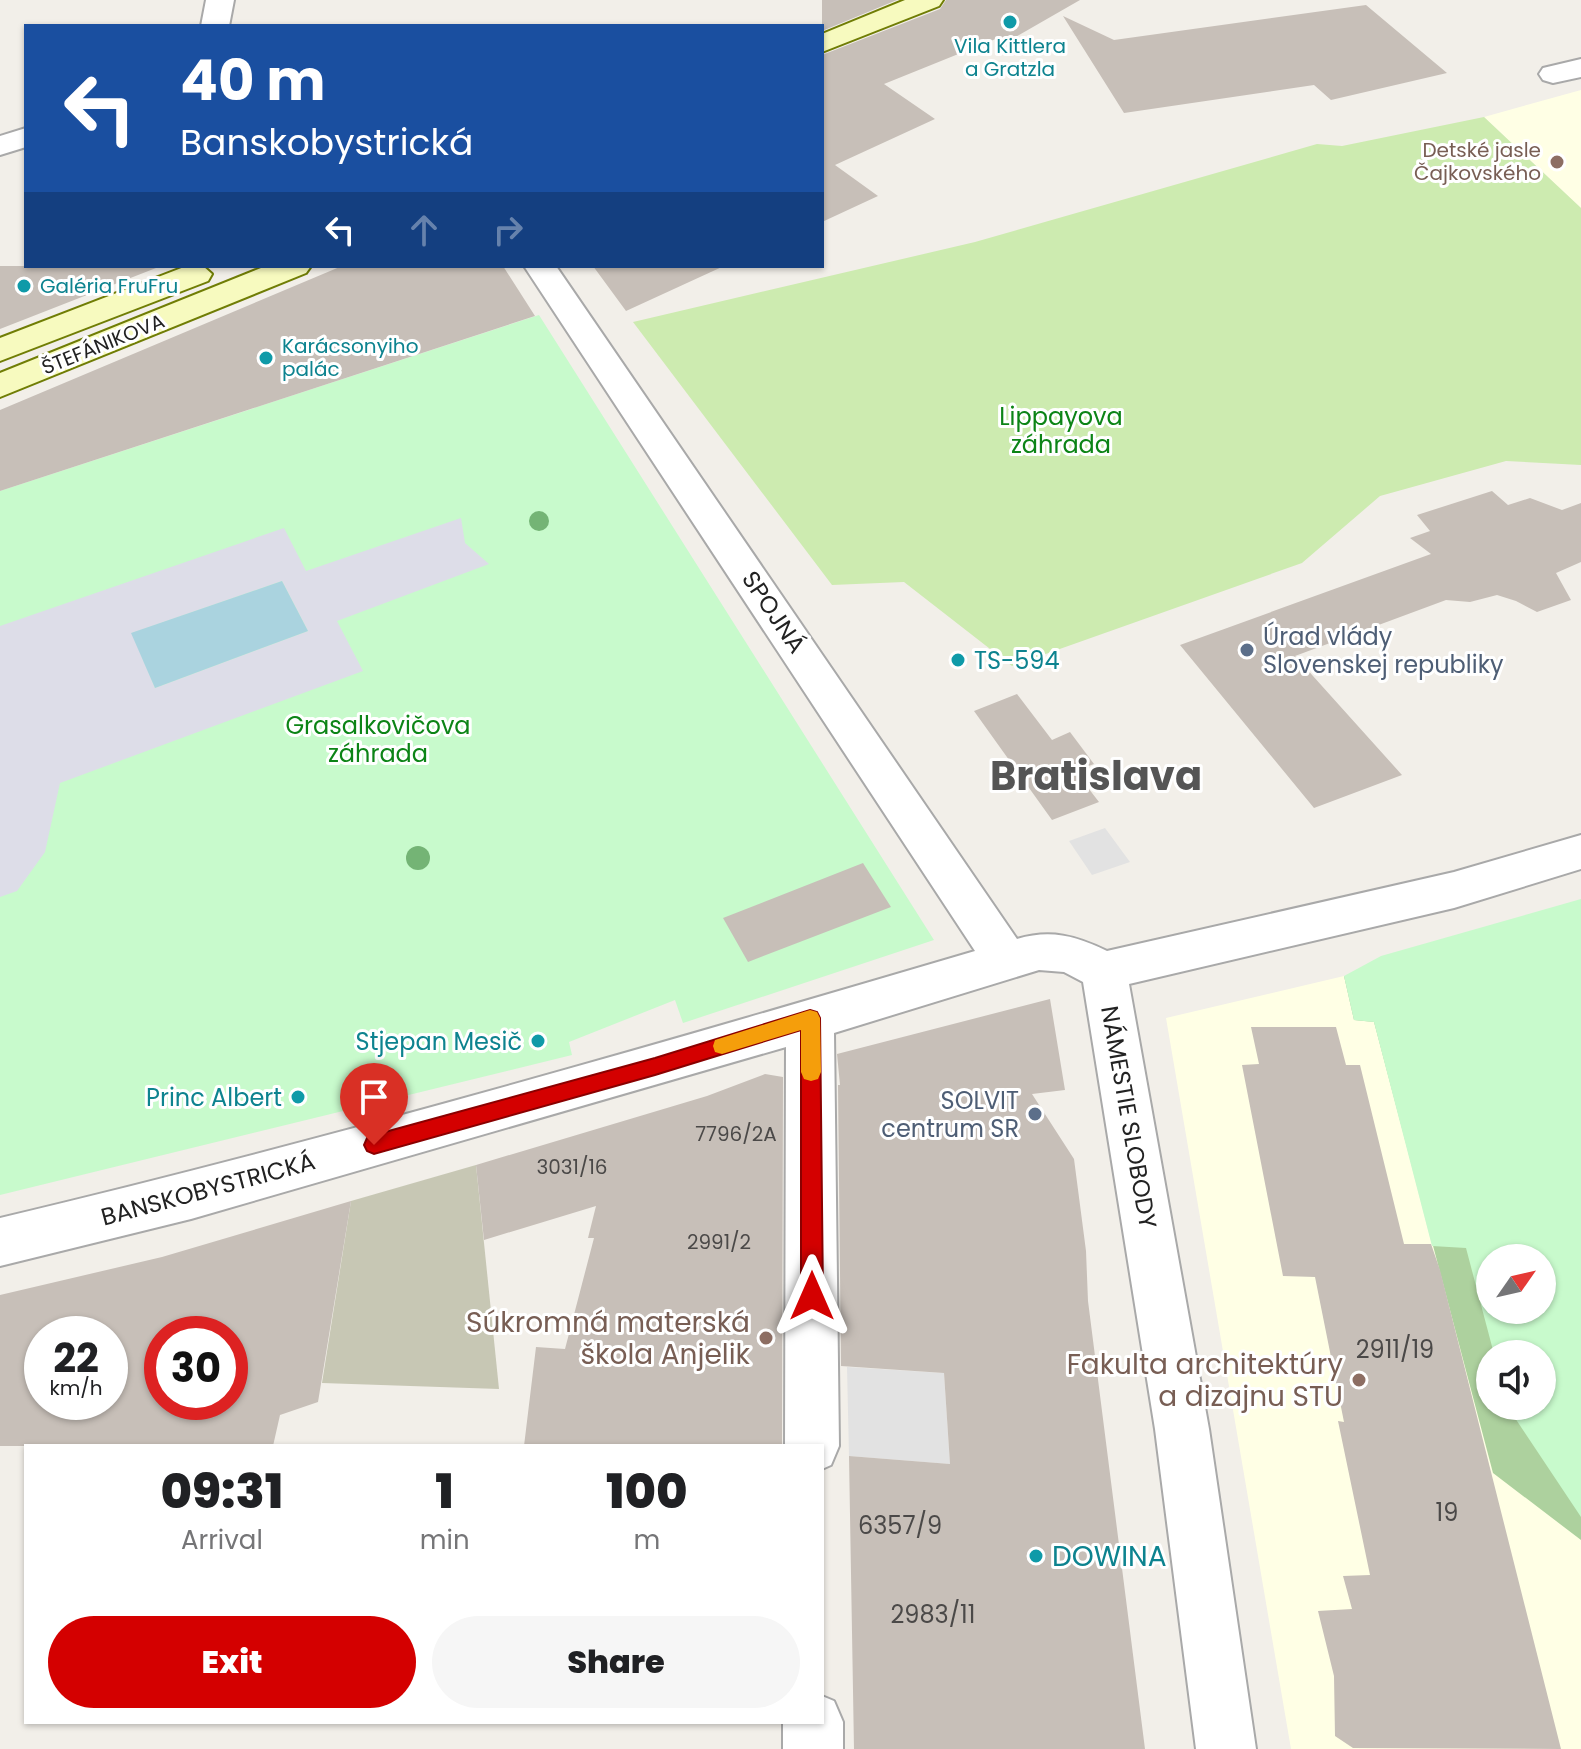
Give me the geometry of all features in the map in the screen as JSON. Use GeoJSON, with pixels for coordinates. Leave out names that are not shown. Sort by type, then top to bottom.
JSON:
{"type":"FeatureCollection","features":[{"type":"Feature","properties":{"kind":"main road"},"geometry":{"type":"LineString","coordinates":[[824,24],[884,0]]}},
{"type":"Feature","properties":{"kind":"main road"},"geometry":{"type":"LineString","coordinates":[[824,43],[929,0]]}},
{"type":"Feature","properties":{"kind":"main road","name":"ŠTEFÁNIKOVA"},"geometry":{"type":"LineString","coordinates":[[0,350],[212,268]]}},
{"type":"Feature","properties":{"kind":"main road","name":"ŠTEFÁNIKOVA"},"geometry":{"type":"LineString","coordinates":[[0,386],[290,268]]}},
{"type":"Feature","properties":{"kind":"street"},"geometry":{"type":"LineString","coordinates":[[215,24],[220,0]]}},
{"type":"Feature","properties":{"kind":"street"},"geometry":{"type":"LineString","coordinates":[[0,146],[24,138]]}},
{"type":"Feature","properties":{"kind":"street","name":"SPOJNÁ"},"geometry":{"type":"LineString","coordinates":[[541,268],[1006,960]]}},
{"type":"Feature","properties":{"kind":"street","name":"NÁMESTIE SLOBODY"},"geometry":{"type":"LineString","coordinates":[[1226,1749],[1182,1429],[1104,971],[1454,890],[1581,852]]}},
{"type":"Feature","properties":{"kind":"street","name":"BANSKOBYSTRICKÁ"},"geometry":{"type":"LineString","coordinates":[[0,1242],[191,1196],[655,1066],[1006,960],[1055,951],[1086,959],[1104,971]]}},
{"type":"Feature","properties":{"kind":"street"},"geometry":{"type":"LineString","coordinates":[[810,1018],[812,1444]]}},
{"type":"Feature","properties":{"kind":"street"},"geometry":{"type":"LineString","coordinates":[[813,1724],[813,1749]]}},
{"type":"Feature","properties":{"kind":"shaded area","name":"Detské jasle Čajkovského"},"geometry":{"type":"Polygon","coordinates":[[[1581,90],[1581,208],[1484,117],[1581,90]]]}},
{"type":"Feature","properties":{"kind":"shaded area"},"geometry":{"type":"Polygon","coordinates":[[[461,518],[465,543],[489,564],[337,621],[363,671],[60,783],[45,852],[17,891],[0,897],[0,626],[284,528],[306,571],[461,518]],[[282,581],[132,633],[155,688],[308,631],[282,581]]]}},
{"type":"Feature","properties":{"kind":"shaded area"},"geometry":{"type":"Polygon","coordinates":[[[1105,828],[1130,862],[1092,875],[1069,841],[1105,828]]]}},
{"type":"Feature","properties":{"kind":"shaded area","name":"Fakulta architektúry a dizajnu STU"},"geometry":{"type":"Polygon","coordinates":[[[1344,976],[1354,1020],[1374,1021],[1432,1245],[1466,1247],[1476,1292],[1476,1324],[1483,1324],[1487,1340],[1476,1340],[1476,1420],[1501,1420],[1581,1517],[1581,1749],[1291,1749],[1166,1018],[1344,976]]]}},
{"type":"Feature","properties":{"kind":"shaded area"},"geometry":{"type":"Polygon","coordinates":[[[476,1165],[499,1389],[322,1383],[351,1201],[476,1165]]]}},
{"type":"Feature","properties":{"kind":"shaded area"},"geometry":{"type":"Polygon","coordinates":[[[847,1367],[944,1373],[950,1464],[849,1456],[847,1367]]]}},
{"type":"Feature","properties":{"kind":"green space","name":"Lippayova záhrada"},"geometry":{"type":"Polygon","coordinates":[[[1484,117],[1581,208],[1581,465],[1506,461],[1380,496],[1302,563],[1012,666],[904,582],[832,585],[633,322],[975,242],[1317,144],[1342,146],[1484,117]]]}},
{"type":"Feature","properties":{"kind":"green space","name":"Grasalkovičova záhrada"},"geometry":{"type":"Polygon","coordinates":[[[539,315],[934,940],[683,1023],[675,1000],[569,1042],[572,1055],[0,1195],[0,491],[539,315]]]}},
{"type":"Feature","properties":{"kind":"green space"},"geometry":{"type":"Polygon","coordinates":[[[1581,899],[1581,1517],[1516,1420],[1556,1420],[1556,1340],[1490,1340],[1486,1324],[1556,1324],[1556,1244],[1476,1244],[1476,1286],[1466,1248],[1432,1246],[1374,1022],[1354,1020],[1344,976],[1381,956],[1581,899]]]}},
{"type":"Feature","properties":{"kind":"green space"},"geometry":{"type":"Polygon","coordinates":[[[1344,976],[1564,1105],[1581,1165],[1581,1540],[1493,1473],[1479,1420],[1556,1420],[1556,1340],[1476,1340],[1476,1409],[1374,1022],[1354,1020],[1344,976]]]}},
{"type":"Feature","properties":{"kind":"water"},"geometry":{"type":"Polygon","coordinates":[[[282,581],[308,631],[155,688],[131,633],[282,581]]]}},
{"type":"Feature","properties":{"kind":"building"},"geometry":{"type":"Polygon","coordinates":[[[822,0],[897,0],[824,30],[822,0]]]}},
{"type":"Feature","properties":{"kind":"building"},"geometry":{"type":"Polygon","coordinates":[[[946,0],[1080,0],[1007,42],[998,38],[884,84],[935,119],[835,165],[878,196],[824,221],[824,54],[940,9],[946,0]]]}},
{"type":"Feature","properties":{"kind":"building"},"geometry":{"type":"Polygon","coordinates":[[[1366,5],[1447,73],[1331,100],[1314,85],[1124,113],[1063,16],[1114,40],[1366,5]]]}},
{"type":"Feature","properties":{"kind":"building"},"geometry":{"type":"Polygon","coordinates":[[[0,266],[156,268],[0,329],[0,266]]]}},
{"type":"Feature","properties":{"kind":"building","name":"Karácsonyiho palác"},"geometry":{"type":"Polygon","coordinates":[[[337,268],[504,268],[535,316],[0,491],[0,410],[337,268]]]}},
{"type":"Feature","properties":{"kind":"building"},"geometry":{"type":"Polygon","coordinates":[[[594,268],[720,268],[626,311],[594,268]]]}},
{"type":"Feature","properties":{"kind":"building","name":"Úrad vlády Slovenskej republiky"},"geometry":{"type":"Polygon","coordinates":[[[1492,491],[1508,505],[1530,498],[1562,510],[1581,503],[1581,562],[1556,573],[1571,600],[1537,612],[1497,595],[1470,602],[1446,600],[1295,656],[1402,775],[1314,808],[1180,645],[1431,554],[1410,538],[1430,531],[1417,515],[1492,491]]]}},
{"type":"Feature","properties":{"kind":"building"},"geometry":{"type":"Polygon","coordinates":[[[1017,694],[1052,740],[1070,732],[1094,764],[1075,771],[1099,802],[1052,820],[974,711],[1017,694]]]}},
{"type":"Feature","properties":{"kind":"building"},"geometry":{"type":"Polygon","coordinates":[[[863,863],[891,907],[748,962],[723,918],[863,863]]]}},
{"type":"Feature","properties":{"kind":"building"},"geometry":{"type":"Polygon","coordinates":[[[1050,999],[1065,1090],[1032,1094],[1074,1159],[1086,1251],[1088,1301],[1145,1749],[854,1749],[849,1456],[950,1464],[944,1373],[841,1366],[840,1085],[837,1054],[1050,999]]]}},
{"type":"Feature","properties":{"kind":"building"},"geometry":{"type":"Polygon","coordinates":[[[1251,1027],[1336,1027],[1346,1065],[1360,1065],[1404,1244],[1431,1244],[1440,1270],[1561,1749],[1353,1748],[1335,1736],[1334,1676],[1318,1611],[1352,1609],[1343,1576],[1370,1575],[1338,1421],[1344,1422],[1315,1277],[1283,1276],[1242,1065],[1259,1064],[1251,1027]]]}},
{"type":"Feature","properties":{"kind":"building"},"geometry":{"type":"Polygon","coordinates":[[[765,1074],[783,1077],[782,1444],[524,1444],[536,1347],[565,1349],[594,1238],[588,1238],[596,1206],[484,1240],[476,1165],[707,1096],[765,1074]]]}},
{"type":"Feature","properties":{"kind":"building"},"geometry":{"type":"Polygon","coordinates":[[[351,1201],[318,1402],[280,1415],[273,1444],[0,1446],[0,1295],[162,1257],[351,1201]]]}},
{"type":"Feature","properties":{"kind":"slow traffic"},"geometry":{"type":"LineString","coordinates":[[722,1046],[810,1018],[811,1072]]}},
{"type":"Feature","properties":{"kind":"place","name":"Vila Kittlera a Gratzla"},"geometry":{"type":"Point","coordinates":[1010,22]}},
{"type":"Feature","properties":{"kind":"place","name":"Detské jasle Čajkovského"},"geometry":{"type":"Point","coordinates":[1557,162]}},
{"type":"Feature","properties":{"kind":"place","name":"Galéria FruFru"},"geometry":{"type":"Point","coordinates":[24,286]}},
{"type":"Feature","properties":{"kind":"place","name":"Karácsonyiho palác"},"geometry":{"type":"Point","coordinates":[266,358]}},
{"type":"Feature","properties":{"kind":"place","name":"Úrad vlády Slovenskej republiky"},"geometry":{"type":"Point","coordinates":[1247,650]}},
{"type":"Feature","properties":{"kind":"place","name":"TS-594"},"geometry":{"type":"Point","coordinates":[958,660]}},
{"type":"Feature","properties":{"kind":"place","name":"Stjepan Mesič"},"geometry":{"type":"Point","coordinates":[538,1041]}},
{"type":"Feature","properties":{"kind":"place","name":"Princ Albert"},"geometry":{"type":"Point","coordinates":[298,1097]}},
{"type":"Feature","properties":{"kind":"place","name":"SOLVIT centrum SR"},"geometry":{"type":"Point","coordinates":[1035,1114]}},
{"type":"Feature","properties":{"kind":"place","name":"Súkromná materská škola Anjelik"},"geometry":{"type":"Point","coordinates":[766,1338]}},
{"type":"Feature","properties":{"kind":"place","name":"Fakulta architektúry a dizajnu STU"},"geometry":{"type":"Point","coordinates":[1359,1380]}},
{"type":"Feature","properties":{"kind":"place","name":"DOWINA"},"geometry":{"type":"Point","coordinates":[1036,1556]}},
{"type":"Feature","properties":{"kind":"district","name":"Bratislava"},"geometry":{"type":"Point","coordinates":[1096,776]}},
{"type":"Feature","properties":{"kind":"route"},"geometry":{"type":"LineString","coordinates":[[374,1145],[655,1066],[810,1018],[812,1296]]}}]}
